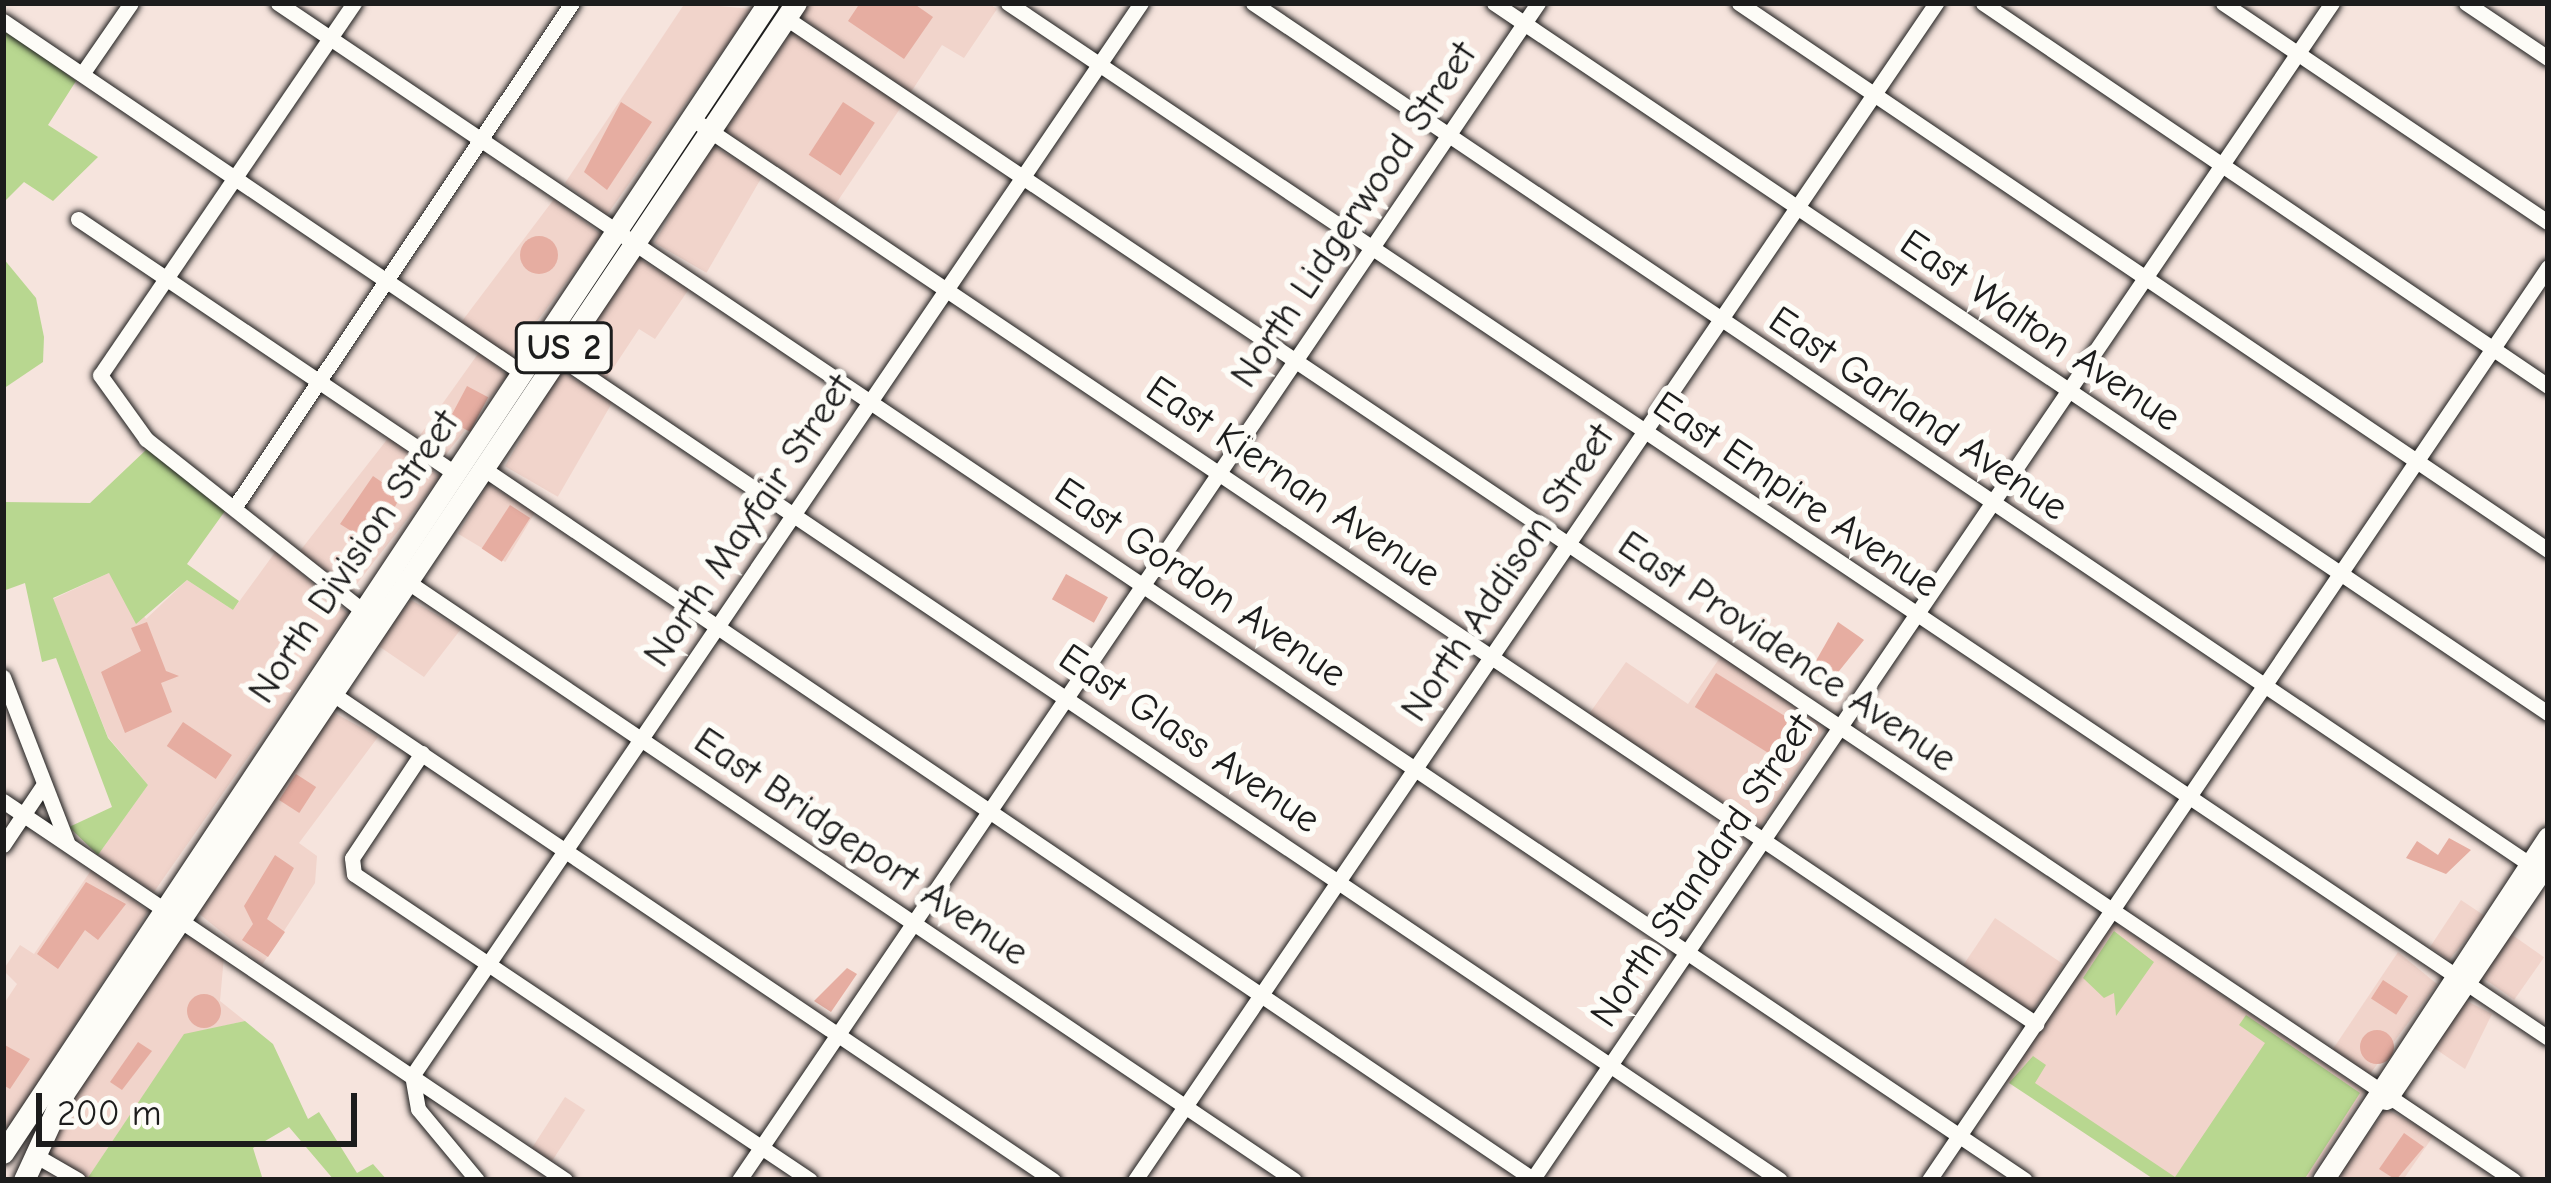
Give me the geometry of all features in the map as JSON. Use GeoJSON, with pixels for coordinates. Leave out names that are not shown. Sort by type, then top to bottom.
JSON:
{"type":"FeatureCollection","features":[{"type":"Feature","properties":{"kind":"main road","name":"North Division Street"},"geometry":{"type":"LineString","coordinates":[[3,1153],[172,914],[399,576],[484,469],[636,244],[767,3]]}},
{"type":"Feature","properties":{"kind":"main road","name":"North Division Street"},"geometry":{"type":"LineString","coordinates":[[399,576],[453,472],[616,231],[791,10]]}},
{"type":"Feature","properties":{"kind":"main road"},"geometry":{"type":"LineString","coordinates":[[559,357],[551,346],[573,295]]}},
{"type":"Feature","properties":{"kind":"main road"},"geometry":{"type":"LineString","coordinates":[[499,446],[492,437],[525,387],[521,372]]}},
{"type":"Feature","properties":{"kind":"main road"},"geometry":{"type":"LineString","coordinates":[[2323,1180],[2459,979],[2542,868],[2548,837]]}},
{"type":"Feature","properties":{"kind":"main road","name":"North Division Street"},"geometry":{"type":"LineString","coordinates":[[33,1154],[172,914]]}},
{"type":"Feature","properties":{"kind":"main road","name":"US 2"},"geometry":{"type":"LineString","coordinates":[[24,1180],[33,1154]]}},
{"type":"Feature","properties":{"kind":"street"},"geometry":{"type":"LineString","coordinates":[[82,74],[131,3]]}},
{"type":"Feature","properties":{"kind":"street","name":"East Gordon Avenue"},"geometry":{"type":"LineString","coordinates":[[278,3],[2025,1180]]}},
{"type":"Feature","properties":{"kind":"street"},"geometry":{"type":"LineString","coordinates":[[354,3],[100,375],[146,439],[371,617]]}},
{"type":"Feature","properties":{"kind":"street"},"geometry":{"type":"LineString","coordinates":[[234,508],[572,3]]}},
{"type":"Feature","properties":{"kind":"street","name":"East Empire Avenue"},"geometry":{"type":"LineString","coordinates":[[1008,3],[2548,1038]]}},
{"type":"Feature","properties":{"kind":"street","name":"North Mayfair Street"},"geometry":{"type":"LineString","coordinates":[[412,1076],[1141,3]]}},
{"type":"Feature","properties":{"kind":"street","name":"East Garland Avenue"},"geometry":{"type":"LineString","coordinates":[[1253,3],[1991,503],[2542,868]]}},
{"type":"Feature","properties":{"kind":"street","name":"East Walton Avenue"},"geometry":{"type":"LineString","coordinates":[[1494,3],[2548,713]]}},
{"type":"Feature","properties":{"kind":"street","name":"North Lidgerwood Street"},"geometry":{"type":"LineString","coordinates":[[739,1180],[1538,3]]}},
{"type":"Feature","properties":{"kind":"street"},"geometry":{"type":"LineString","coordinates":[[1738,3],[2548,550]]}},
{"type":"Feature","properties":{"kind":"street","name":"North Addison Street"},"geometry":{"type":"LineString","coordinates":[[1136,1180],[1936,3]]}},
{"type":"Feature","properties":{"kind":"street"},"geometry":{"type":"LineString","coordinates":[[1983,3],[2548,386]]}},
{"type":"Feature","properties":{"kind":"street"},"geometry":{"type":"LineString","coordinates":[[2223,3],[2548,222]]}},
{"type":"Feature","properties":{"kind":"street","name":"North Standard Street"},"geometry":{"type":"LineString","coordinates":[[1533,1180],[2332,3]]}},
{"type":"Feature","properties":{"kind":"street"},"geometry":{"type":"LineString","coordinates":[[2466,3],[2548,58]]}},
{"type":"Feature","properties":{"kind":"street","name":"East Providence Avenue"},"geometry":{"type":"LineString","coordinates":[[791,10],[1024,177],[2513,1180]]}},
{"type":"Feature","properties":{"kind":"street"},"geometry":{"type":"LineString","coordinates":[[3,21],[521,372]]}},
{"type":"Feature","properties":{"kind":"street","name":"East Kiernan Avenue"},"geometry":{"type":"LineString","coordinates":[[701,124],[2036,1024]]}},
{"type":"Feature","properties":{"kind":"street"},"geometry":{"type":"LineString","coordinates":[[78,219],[453,472]]}},
{"type":"Feature","properties":{"kind":"street"},"geometry":{"type":"LineString","coordinates":[[1929,1180],[2548,267]]}},
{"type":"Feature","properties":{"kind":"street","name":"East Glass Avenue"},"geometry":{"type":"LineString","coordinates":[[559,357],[1780,1180]]}},
{"type":"Feature","properties":{"kind":"street"},"geometry":{"type":"LineString","coordinates":[[484,469],[1533,1180]]}},
{"type":"Feature","properties":{"kind":"street","name":"East Bridgeport Avenue"},"geometry":{"type":"LineString","coordinates":[[399,576],[1294,1180]]}},
{"type":"Feature","properties":{"kind":"street"},"geometry":{"type":"LineString","coordinates":[[3,677],[68,845]]}},
{"type":"Feature","properties":{"kind":"street"},"geometry":{"type":"LineString","coordinates":[[324,688],[1053,1180]]}},
{"type":"Feature","properties":{"kind":"street"},"geometry":{"type":"LineString","coordinates":[[422,753],[350,868],[811,1180]]}},
{"type":"Feature","properties":{"kind":"street"},"geometry":{"type":"LineString","coordinates":[[3,845],[44,784]]}},
{"type":"Feature","properties":{"kind":"street"},"geometry":{"type":"LineString","coordinates":[[3,801],[557,1178]]}},
{"type":"Feature","properties":{"kind":"street"},"geometry":{"type":"LineString","coordinates":[[412,1076],[418,1109],[477,1180]]}},
{"type":"Feature","properties":{"kind":"street"},"geometry":{"type":"LineString","coordinates":[[33,1154],[78,1180]]}},
{"type":"Feature","properties":{"kind":"shaded area"},"geometry":{"type":"Polygon","coordinates":[[[685,3],[752,9],[607,215],[565,183],[685,3]]]}},
{"type":"Feature","properties":{"kind":"shaded area"},"geometry":{"type":"Polygon","coordinates":[[[805,3],[988,3],[997,9],[964,58],[942,45],[911,92],[802,18],[805,3]]]}},
{"type":"Feature","properties":{"kind":"shaded area"},"geometry":{"type":"Polygon","coordinates":[[[792,31],[902,105],[835,205],[725,130],[792,31]]]}},
{"type":"Feature","properties":{"kind":"shaded area"},"geometry":{"type":"Polygon","coordinates":[[[711,145],[763,175],[706,273],[654,243],[711,145]]]}},
{"type":"Feature","properties":{"kind":"shaded area"},"geometry":{"type":"Polygon","coordinates":[[[554,199],[602,235],[509,358],[461,322],[554,199]]]}},
{"type":"Feature","properties":{"kind":"shaded area"},"geometry":{"type":"Polygon","coordinates":[[[638,258],[689,289],[655,339],[639,329],[606,379],[574,353],[638,258]]]}},
{"type":"Feature","properties":{"kind":"shaded area"},"geometry":{"type":"Polygon","coordinates":[[[480,351],[507,376],[445,456],[418,438],[480,351]]]}},
{"type":"Feature","properties":{"kind":"shaded area"},"geometry":{"type":"Polygon","coordinates":[[[560,371],[613,401],[558,497],[505,466],[560,371]]]}},
{"type":"Feature","properties":{"kind":"shaded area"},"geometry":{"type":"Polygon","coordinates":[[[389,437],[440,477],[351,591],[300,551],[389,437]]]}},
{"type":"Feature","properties":{"kind":"shaded area"},"geometry":{"type":"Polygon","coordinates":[[[488,484],[535,512],[505,562],[458,534],[488,484]]]}},
{"type":"Feature","properties":{"kind":"shaded area"},"geometry":{"type":"Polygon","coordinates":[[[276,551],[348,614],[154,892],[98,855],[148,785],[108,737],[53,599],[109,573],[146,619],[187,580],[233,610],[276,551]]]}},
{"type":"Feature","properties":{"kind":"shaded area"},"geometry":{"type":"Polygon","coordinates":[[[411,600],[461,629],[424,677],[377,645],[411,600]]]}},
{"type":"Feature","properties":{"kind":"shaded area"},"geometry":{"type":"Polygon","coordinates":[[[1721,656],[1825,728],[1760,826],[1589,714],[1626,662],[1688,704],[1721,656]]]}},
{"type":"Feature","properties":{"kind":"shaded area"},"geometry":{"type":"Polygon","coordinates":[[[333,712],[378,737],[299,843],[317,856],[315,883],[262,965],[197,912],[333,712]]]}},
{"type":"Feature","properties":{"kind":"shaded area"},"geometry":{"type":"Polygon","coordinates":[[[92,869],[148,911],[3,1136],[3,1005],[17,984],[3,970],[20,945],[34,954],[92,869]]]}},
{"type":"Feature","properties":{"kind":"shaded area"},"geometry":{"type":"Polygon","coordinates":[[[2461,900],[2485,916],[2449,960],[2430,947],[2461,900]]]}},
{"type":"Feature","properties":{"kind":"shaded area"},"geometry":{"type":"Polygon","coordinates":[[[1995,918],[2064,964],[2032,1012],[1963,965],[1995,918]]]}},
{"type":"Feature","properties":{"kind":"shaded area"},"geometry":{"type":"Polygon","coordinates":[[[2114,922],[2364,1091],[2308,1180],[2155,1180],[2004,1079],[2114,922]]]}},
{"type":"Feature","properties":{"kind":"shaded area"},"geometry":{"type":"Polygon","coordinates":[[[2508,932],[2544,957],[2514,1000],[2478,975],[2508,932]]]}},
{"type":"Feature","properties":{"kind":"shaded area"},"geometry":{"type":"Polygon","coordinates":[[[193,936],[224,956],[220,1001],[245,1021],[184,1035],[87,1179],[47,1151],[65,1110],[179,938],[193,936]]]}},
{"type":"Feature","properties":{"kind":"shaded area"},"geometry":{"type":"Polygon","coordinates":[[[2398,952],[2437,984],[2370,1074],[2333,1049],[2398,952]]]}},
{"type":"Feature","properties":{"kind":"shaded area"},"geometry":{"type":"Polygon","coordinates":[[[2465,1000],[2492,1014],[2465,1069],[2431,1046],[2465,1000]]]}},
{"type":"Feature","properties":{"kind":"shaded area"},"geometry":{"type":"Polygon","coordinates":[[[565,1097],[585,1110],[552,1161],[532,1148],[565,1097]]]}},
{"type":"Feature","properties":{"kind":"shaded area"},"geometry":{"type":"Polygon","coordinates":[[[2386,1109],[2434,1135],[2403,1180],[2335,1180],[2386,1109]]]}},
{"type":"Feature","properties":{"kind":"green space"},"geometry":{"type":"Polygon","coordinates":[[[3,27],[76,81],[48,125],[98,157],[53,201],[24,182],[3,203],[3,27]]]}},
{"type":"Feature","properties":{"kind":"green space"},"geometry":{"type":"Polygon","coordinates":[[[3,258],[36,298],[44,337],[43,362],[3,389],[3,258]]]}},
{"type":"Feature","properties":{"kind":"green space"},"geometry":{"type":"Polygon","coordinates":[[[147,449],[225,511],[187,564],[239,601],[233,610],[187,580],[136,624],[109,573],[53,598],[108,738],[148,785],[98,855],[69,827],[112,807],[56,658],[42,662],[25,583],[3,591],[3,502],[90,503],[147,449]]]}},
{"type":"Feature","properties":{"kind":"green space"},"geometry":{"type":"Polygon","coordinates":[[[2114,931],[2154,962],[2116,1016],[2114,993],[2104,998],[2083,978],[2114,931]]]}},
{"type":"Feature","properties":{"kind":"green space"},"geometry":{"type":"Polygon","coordinates":[[[2246,1015],[2360,1093],[2304,1180],[2155,1180],[2009,1083],[2033,1056],[2046,1065],[2035,1083],[2175,1177],[2265,1043],[2239,1025],[2246,1015]]]}},
{"type":"Feature","properties":{"kind":"green space"},"geometry":{"type":"Polygon","coordinates":[[[245,1021],[273,1044],[308,1119],[319,1112],[357,1173],[373,1164],[387,1180],[334,1180],[289,1127],[253,1148],[263,1180],[87,1179],[184,1034],[245,1021]]]}},
{"type":"Feature","properties":{"kind":"building"},"geometry":{"type":"Polygon","coordinates":[[[860,3],[913,3],[933,17],[904,59],[848,21],[860,3]]]}},
{"type":"Feature","properties":{"kind":"building"},"geometry":{"type":"Polygon","coordinates":[[[621,102],[652,122],[607,190],[584,172],[621,102]]]}},
{"type":"Feature","properties":{"kind":"building"},"geometry":{"type":"Polygon","coordinates":[[[843,102],[875,123],[841,176],[809,155],[843,102]]]}},
{"type":"Feature","properties":{"kind":"building"},"geometry":{"type":"Polygon","coordinates":[[[539,236],[553,241],[558,255],[553,269],[539,274],[525,269],[520,255],[525,241],[539,236]]]}},
{"type":"Feature","properties":{"kind":"building"},"geometry":{"type":"Polygon","coordinates":[[[467,386],[488,397],[470,432],[449,420],[467,386]]]}},
{"type":"Feature","properties":{"kind":"building"},"geometry":{"type":"Polygon","coordinates":[[[373,476],[401,495],[375,546],[340,524],[373,476]]]}},
{"type":"Feature","properties":{"kind":"building"},"geometry":{"type":"Polygon","coordinates":[[[510,505],[530,518],[502,562],[482,549],[510,505]]]}},
{"type":"Feature","properties":{"kind":"building"},"geometry":{"type":"Polygon","coordinates":[[[1066,574],[1108,597],[1094,623],[1052,599],[1066,574]]]}},
{"type":"Feature","properties":{"kind":"building"},"geometry":{"type":"Polygon","coordinates":[[[147,622],[166,671],[179,676],[161,683],[172,712],[125,733],[101,672],[141,651],[131,628],[147,622]]]}},
{"type":"Feature","properties":{"kind":"building"},"geometry":{"type":"Polygon","coordinates":[[[1838,622],[1864,640],[1827,686],[1809,673],[1838,622]]]}},
{"type":"Feature","properties":{"kind":"building"},"geometry":{"type":"Polygon","coordinates":[[[1716,673],[1807,730],[1786,764],[1695,707],[1716,673]]]}},
{"type":"Feature","properties":{"kind":"building"},"geometry":{"type":"Polygon","coordinates":[[[183,722],[232,755],[216,779],[167,746],[183,722]]]}},
{"type":"Feature","properties":{"kind":"building"},"geometry":{"type":"Polygon","coordinates":[[[296,774],[316,787],[299,813],[279,800],[296,774]]]}},
{"type":"Feature","properties":{"kind":"building"},"geometry":{"type":"Polygon","coordinates":[[[2449,838],[2471,850],[2446,874],[2406,858],[2417,841],[2438,855],[2449,838]]]}},
{"type":"Feature","properties":{"kind":"building"},"geometry":{"type":"Polygon","coordinates":[[[275,855],[294,868],[267,919],[285,932],[268,957],[242,940],[253,924],[244,906],[275,855]]]}},
{"type":"Feature","properties":{"kind":"building"},"geometry":{"type":"Polygon","coordinates":[[[86,882],[126,904],[98,940],[85,930],[58,969],[37,954],[86,882]]]}},
{"type":"Feature","properties":{"kind":"building"},"geometry":{"type":"Polygon","coordinates":[[[847,968],[857,974],[831,1012],[814,1001],[847,968]]]}},
{"type":"Feature","properties":{"kind":"building"},"geometry":{"type":"Polygon","coordinates":[[[2383,980],[2408,996],[2396,1015],[2371,998],[2383,980]]]}},
{"type":"Feature","properties":{"kind":"building"},"geometry":{"type":"Polygon","coordinates":[[[204,994],[216,999],[221,1011],[216,1023],[204,1028],[192,1023],[187,1011],[192,999],[204,994]]]}},
{"type":"Feature","properties":{"kind":"building"},"geometry":{"type":"Polygon","coordinates":[[[2377,1030],[2389,1035],[2394,1047],[2389,1059],[2377,1064],[2365,1059],[2360,1047],[2365,1035],[2377,1030]]]}},
{"type":"Feature","properties":{"kind":"building"},"geometry":{"type":"Polygon","coordinates":[[[138,1042],[152,1051],[122,1090],[110,1082],[138,1042]]]}},
{"type":"Feature","properties":{"kind":"building"},"geometry":{"type":"Polygon","coordinates":[[[3,1044],[30,1059],[10,1089],[3,1085],[3,1044]]]}},
{"type":"Feature","properties":{"kind":"building"},"geometry":{"type":"Polygon","coordinates":[[[2404,1133],[2424,1147],[2396,1180],[2379,1169],[2404,1133]]]}}]}
